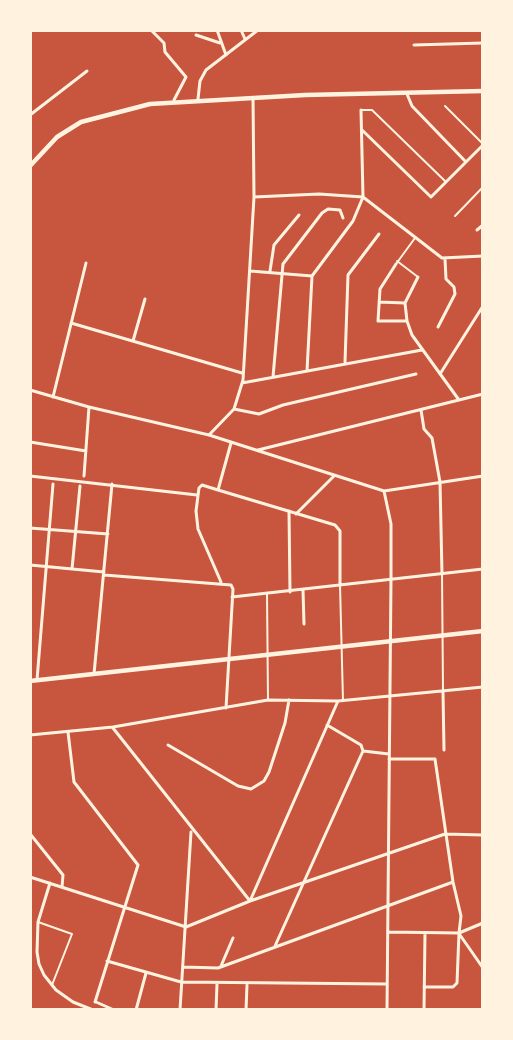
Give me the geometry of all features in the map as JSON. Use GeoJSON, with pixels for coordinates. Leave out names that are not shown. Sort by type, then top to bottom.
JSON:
{"type":"FeatureCollection","features":[{"type":"Feature","properties":{"kind":"main road"},"geometry":{"type":"LineString","coordinates":[[30,166],[57,137],[81,122],[114,111],[174,100],[483,91]]}},
{"type":"Feature","properties":{"kind":"main road"},"geometry":{"type":"LineString","coordinates":[[30,681],[229,657],[483,631]]}},
{"type":"Feature","properties":{"kind":"street"},"geometry":{"type":"LineString","coordinates":[[217,30],[226,55]]}},
{"type":"Feature","properties":{"kind":"street"},"geometry":{"type":"LineString","coordinates":[[241,30],[245,39]]}},
{"type":"Feature","properties":{"kind":"street"},"geometry":{"type":"LineString","coordinates":[[198,99],[203,74],[258,30]]}},
{"type":"Feature","properties":{"kind":"street"},"geometry":{"type":"LineString","coordinates":[[152,31],[164,43],[165,52],[186,77],[174,100]]}},
{"type":"Feature","properties":{"kind":"street"},"geometry":{"type":"LineString","coordinates":[[196,35],[220,43]]}},
{"type":"Feature","properties":{"kind":"street"},"geometry":{"type":"LineString","coordinates":[[414,45],[483,43]]}},
{"type":"Feature","properties":{"kind":"street"},"geometry":{"type":"LineString","coordinates":[[30,116],[87,71]]}},
{"type":"Feature","properties":{"kind":"street"},"geometry":{"type":"LineString","coordinates":[[407,93],[412,106],[466,162]]}},
{"type":"Feature","properties":{"kind":"street"},"geometry":{"type":"LineString","coordinates":[[209,435],[234,409],[242,381],[254,197],[253,97]]}},
{"type":"Feature","properties":{"kind":"street"},"geometry":{"type":"LineString","coordinates":[[361,129],[431,197],[483,144],[445,106]]}},
{"type":"Feature","properties":{"kind":"street"},"geometry":{"type":"LineString","coordinates":[[307,371],[312,276],[353,221],[363,197],[361,110],[372,110],[446,182]]}},
{"type":"Feature","properties":{"kind":"street"},"geometry":{"type":"LineString","coordinates":[[455,216],[483,187]]}},
{"type":"Feature","properties":{"kind":"street"},"geometry":{"type":"LineString","coordinates":[[254,197],[319,194],[363,197],[390,220],[445,259],[483,256]]}},
{"type":"Feature","properties":{"kind":"street"},"geometry":{"type":"LineString","coordinates":[[273,377],[283,264],[322,213],[328,209],[340,210],[343,218]]}},
{"type":"Feature","properties":{"kind":"street"},"geometry":{"type":"LineString","coordinates":[[270,271],[274,244],[299,215]]}},
{"type":"Feature","properties":{"kind":"street"},"geometry":{"type":"LineString","coordinates":[[477,230],[483,225]]}},
{"type":"Feature","properties":{"kind":"street"},"geometry":{"type":"LineString","coordinates":[[345,363],[348,275],[379,234]]}},
{"type":"Feature","properties":{"kind":"street"},"geometry":{"type":"LineString","coordinates":[[407,321],[378,321],[380,289],[415,237]]}},
{"type":"Feature","properties":{"kind":"street"},"geometry":{"type":"LineString","coordinates":[[438,327],[455,294],[453,287],[446,279],[445,259]]}},
{"type":"Feature","properties":{"kind":"street"},"geometry":{"type":"LineString","coordinates":[[396,263],[418,277],[405,303],[407,321],[422,350],[459,400]]}},
{"type":"Feature","properties":{"kind":"street"},"geometry":{"type":"LineString","coordinates":[[53,397],[86,264]]}},
{"type":"Feature","properties":{"kind":"street"},"geometry":{"type":"LineString","coordinates":[[250,271],[312,276]]}},
{"type":"Feature","properties":{"kind":"street"},"geometry":{"type":"LineString","coordinates":[[133,341],[145,299]]}},
{"type":"Feature","properties":{"kind":"street"},"geometry":{"type":"LineString","coordinates":[[379,302],[405,303]]}},
{"type":"Feature","properties":{"kind":"street"},"geometry":{"type":"LineString","coordinates":[[440,374],[483,306]]}},
{"type":"Feature","properties":{"kind":"street"},"geometry":{"type":"LineString","coordinates":[[71,323],[243,373]]}},
{"type":"Feature","properties":{"kind":"street"},"geometry":{"type":"LineString","coordinates":[[242,381],[422,350]]}},
{"type":"Feature","properties":{"kind":"street"},"geometry":{"type":"LineString","coordinates":[[428,367],[433,365]]}},
{"type":"Feature","properties":{"kind":"street"},"geometry":{"type":"LineString","coordinates":[[234,409],[259,414],[283,405],[416,374]]}},
{"type":"Feature","properties":{"kind":"street"},"geometry":{"type":"LineString","coordinates":[[30,390],[89,407],[209,435],[384,491],[483,476]]}},
{"type":"Feature","properties":{"kind":"street"},"geometry":{"type":"LineString","coordinates":[[257,450],[483,394]]}},
{"type":"Feature","properties":{"kind":"street"},"geometry":{"type":"LineString","coordinates":[[84,476],[89,407]]}},
{"type":"Feature","properties":{"kind":"street"},"geometry":{"type":"LineString","coordinates":[[420,410],[424,429],[432,438],[440,482],[444,750]]}},
{"type":"Feature","properties":{"kind":"street"},"geometry":{"type":"LineString","coordinates":[[30,442],[86,450]]}},
{"type":"Feature","properties":{"kind":"street"},"geometry":{"type":"LineString","coordinates":[[218,490],[231,443]]}},
{"type":"Feature","properties":{"kind":"street"},"geometry":{"type":"LineString","coordinates":[[276,447],[277,457]]}},
{"type":"Feature","properties":{"kind":"street"},"geometry":{"type":"LineString","coordinates":[[30,476],[197,495]]}},
{"type":"Feature","properties":{"kind":"street"},"geometry":{"type":"LineString","coordinates":[[296,514],[334,476]]}},
{"type":"Feature","properties":{"kind":"street"},"geometry":{"type":"LineString","coordinates":[[37,681],[53,484]]}},
{"type":"Feature","properties":{"kind":"street"},"geometry":{"type":"LineString","coordinates":[[94,675],[112,484]]}},
{"type":"Feature","properties":{"kind":"street"},"geometry":{"type":"LineString","coordinates":[[72,569],[80,486]]}},
{"type":"Feature","properties":{"kind":"street"},"geometry":{"type":"LineString","coordinates":[[221,582],[208,557],[198,529],[197,495],[202,486],[335,525],[340,531],[343,701]]}},
{"type":"Feature","properties":{"kind":"street"},"geometry":{"type":"LineString","coordinates":[[384,491],[391,524],[387,1010]]}},
{"type":"Feature","properties":{"kind":"street"},"geometry":{"type":"LineString","coordinates":[[289,512],[290,592]]}},
{"type":"Feature","properties":{"kind":"street"},"geometry":{"type":"LineString","coordinates":[[30,528],[108,534]]}},
{"type":"Feature","properties":{"kind":"street"},"geometry":{"type":"LineString","coordinates":[[30,565],[104,574],[221,582],[231,585],[233,589],[226,708]]}},
{"type":"Feature","properties":{"kind":"street"},"geometry":{"type":"LineString","coordinates":[[232,597],[483,569]]}},
{"type":"Feature","properties":{"kind":"street"},"geometry":{"type":"LineString","coordinates":[[303,590],[304,624]]}},
{"type":"Feature","properties":{"kind":"street"},"geometry":{"type":"LineString","coordinates":[[267,594],[268,700]]}},
{"type":"Feature","properties":{"kind":"street"},"geometry":{"type":"LineString","coordinates":[[30,735],[113,728],[268,700],[343,701],[483,687]]}},
{"type":"Feature","properties":{"kind":"street"},"geometry":{"type":"LineString","coordinates":[[168,745],[238,786],[251,789],[264,780],[269,772],[290,700]]}},
{"type":"Feature","properties":{"kind":"street"},"geometry":{"type":"LineString","coordinates":[[250,902],[338,701]]}},
{"type":"Feature","properties":{"kind":"street"},"geometry":{"type":"LineString","coordinates":[[274,946],[300,884],[363,751],[361,745],[327,725]]}},
{"type":"Feature","properties":{"kind":"street"},"geometry":{"type":"LineString","coordinates":[[113,728],[191,831],[250,902]]}},
{"type":"Feature","properties":{"kind":"street"},"geometry":{"type":"LineString","coordinates":[[68,732],[74,783],[138,865],[95,1002],[85,1007]]}},
{"type":"Feature","properties":{"kind":"street"},"geometry":{"type":"LineString","coordinates":[[363,751],[389,757],[435,759],[445,834],[461,916],[457,983],[453,987],[424,987]]}},
{"type":"Feature","properties":{"kind":"street"},"geometry":{"type":"LineString","coordinates":[[180,1010],[191,831]]}},
{"type":"Feature","properties":{"kind":"street"},"geometry":{"type":"LineString","coordinates":[[30,877],[186,927],[389,852],[445,834],[483,835]]}},
{"type":"Feature","properties":{"kind":"street"},"geometry":{"type":"LineString","coordinates":[[31,835],[63,875],[62,887]]}},
{"type":"Feature","properties":{"kind":"street"},"geometry":{"type":"LineString","coordinates":[[183,967],[221,967],[453,882]]}},
{"type":"Feature","properties":{"kind":"street"},"geometry":{"type":"LineString","coordinates":[[50,883],[38,922],[39,964],[52,986],[64,997],[93,1010]]}},
{"type":"Feature","properties":{"kind":"street"},"geometry":{"type":"LineString","coordinates":[[38,922],[72,934],[52,986]]}},
{"type":"Feature","properties":{"kind":"street"},"geometry":{"type":"LineString","coordinates":[[388,932],[459,933],[483,923]]}},
{"type":"Feature","properties":{"kind":"street"},"geometry":{"type":"LineString","coordinates":[[424,1010],[425,933]]}},
{"type":"Feature","properties":{"kind":"street"},"geometry":{"type":"LineString","coordinates":[[459,933],[483,968]]}},
{"type":"Feature","properties":{"kind":"street"},"geometry":{"type":"LineString","coordinates":[[221,967],[233,938]]}},
{"type":"Feature","properties":{"kind":"street"},"geometry":{"type":"LineString","coordinates":[[107,961],[181,982],[387,984]]}},
{"type":"Feature","properties":{"kind":"street"},"geometry":{"type":"LineString","coordinates":[[136,1010],[146,973]]}},
{"type":"Feature","properties":{"kind":"street"},"geometry":{"type":"LineString","coordinates":[[216,1010],[217,984]]}},
{"type":"Feature","properties":{"kind":"street"},"geometry":{"type":"LineString","coordinates":[[246,1010],[248,984]]}},
{"type":"Feature","properties":{"kind":"street"},"geometry":{"type":"LineString","coordinates":[[95,1002],[114,1010]]}}]}
